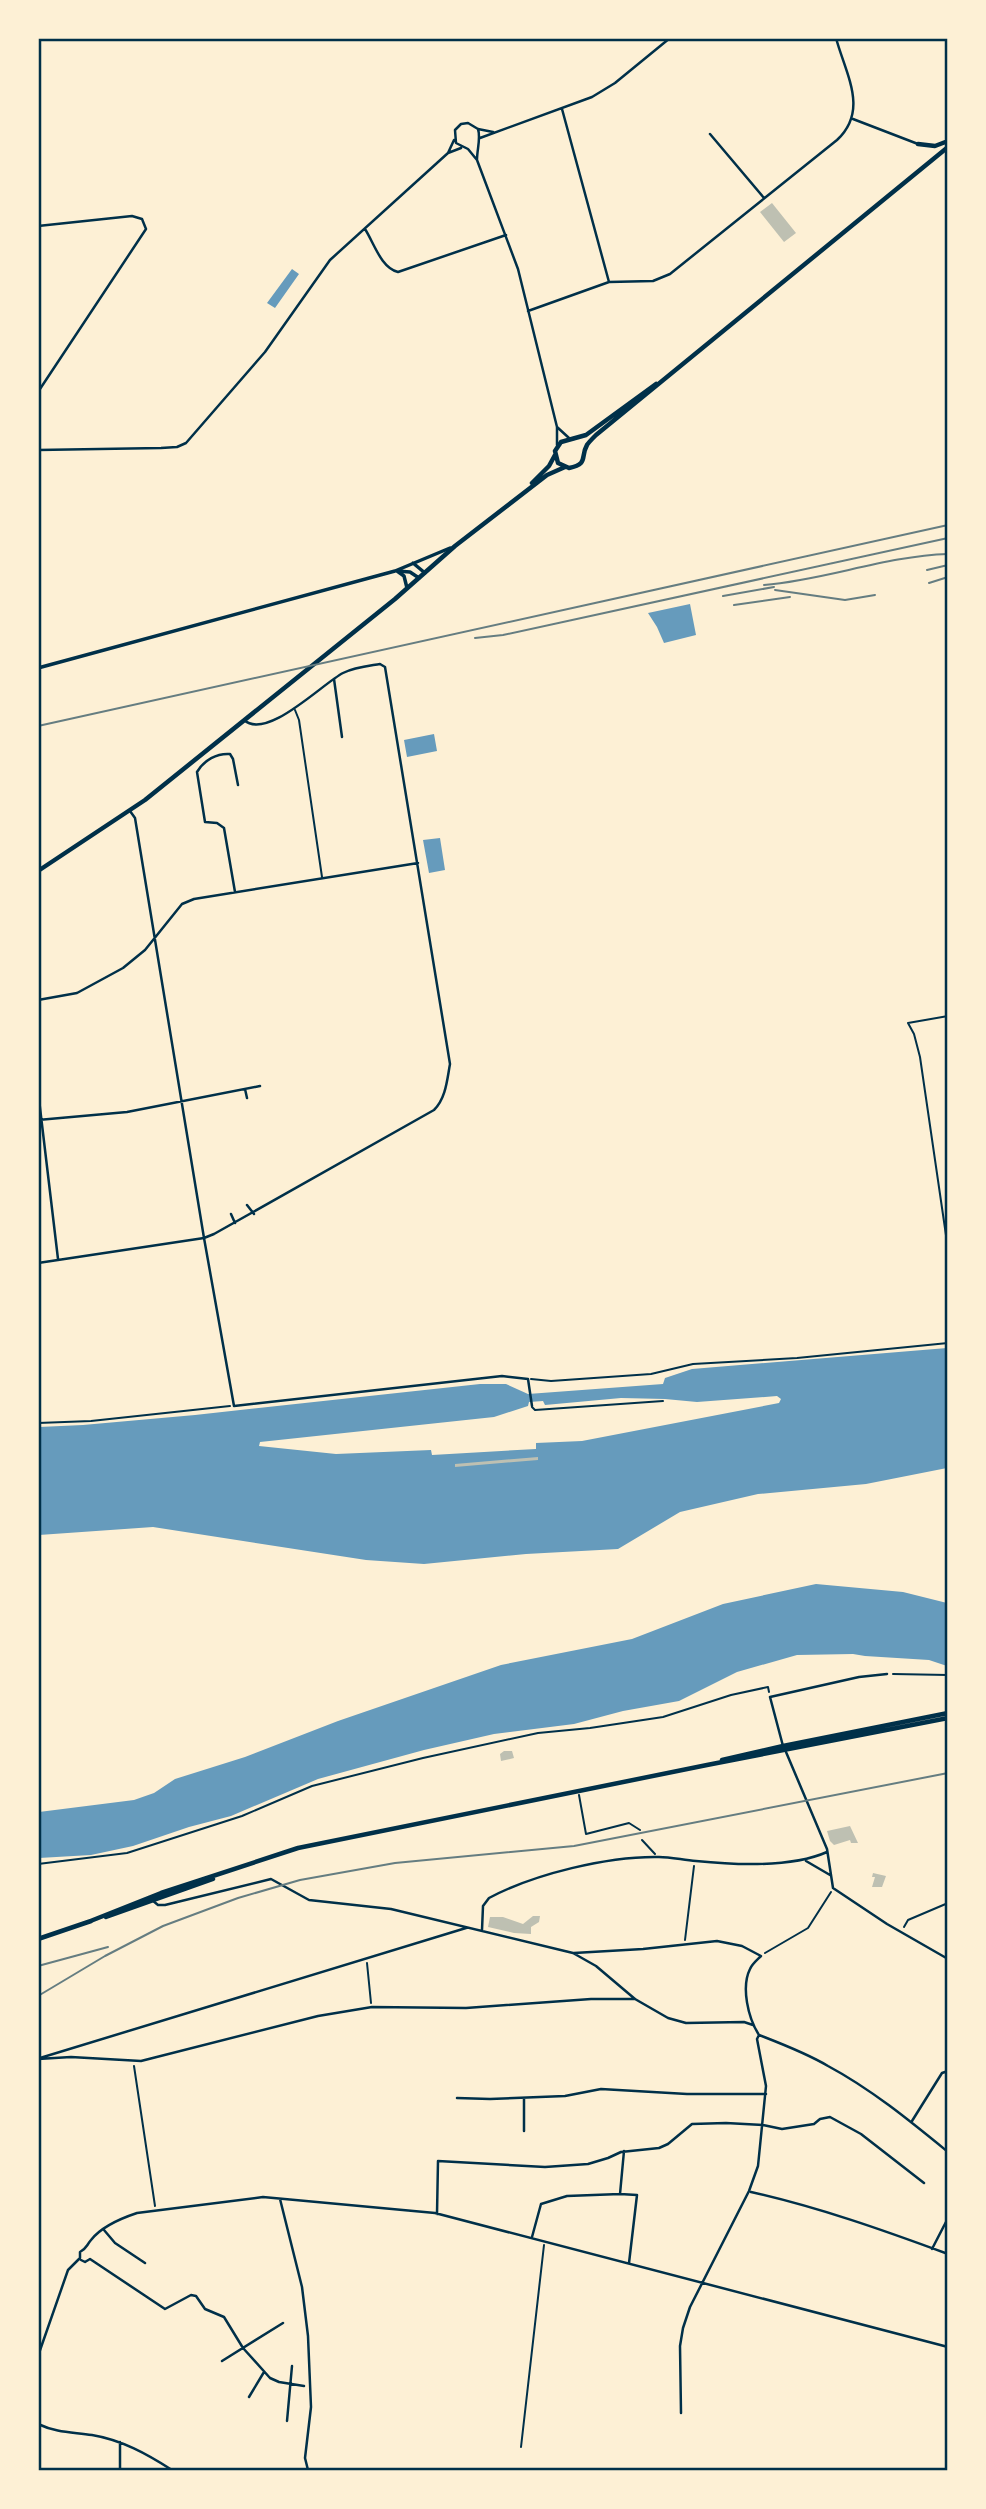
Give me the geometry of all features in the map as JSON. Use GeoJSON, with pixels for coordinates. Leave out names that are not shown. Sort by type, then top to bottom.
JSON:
{"type":"FeatureCollection","features":[{"type":"Feature","properties":{"kind":"main road"},"geometry":{"type":"LineString","coordinates":[[918,144],[935,146],[947,141]]}},
{"type":"Feature","properties":{"kind":"main road"},"geometry":{"type":"LineString","coordinates":[[555,454],[558,463],[565,467],[580,465],[587,444],[596,435],[947,147]]}},
{"type":"Feature","properties":{"kind":"main road"},"geometry":{"type":"LineString","coordinates":[[506,506],[547,468],[562,441],[591,433],[656,384]]}},
{"type":"Feature","properties":{"kind":"main road"},"geometry":{"type":"LineString","coordinates":[[571,439],[581,443],[585,451]]}},
{"type":"Feature","properties":{"kind":"main road"},"geometry":{"type":"LineString","coordinates":[[38,871],[130,810],[426,574],[455,546],[550,472],[565,467]]}},
{"type":"Feature","properties":{"kind":"main road"},"geometry":{"type":"LineString","coordinates":[[38,667],[395,570],[455,546]]}},
{"type":"Feature","properties":{"kind":"main road"},"geometry":{"type":"LineString","coordinates":[[413,564],[426,574]]}},
{"type":"Feature","properties":{"kind":"main road"},"geometry":{"type":"LineString","coordinates":[[395,570],[410,572],[420,578]]}},
{"type":"Feature","properties":{"kind":"main road"},"geometry":{"type":"LineString","coordinates":[[395,570],[404,576],[407,589]]}},
{"type":"Feature","properties":{"kind":"main road"},"geometry":{"type":"LineString","coordinates":[[38,1939],[293,1849],[947,1716]]}},
{"type":"Feature","properties":{"kind":"street"},"geometry":{"type":"LineString","coordinates":[[480,138],[562,109],[606,89],[670,38]]}},
{"type":"Feature","properties":{"kind":"street"},"geometry":{"type":"LineString","coordinates":[[528,311],[609,282],[653,281],[670,274],[837,140],[853,119],[854,103],[836,38]]}},
{"type":"Feature","properties":{"kind":"street"},"geometry":{"type":"LineString","coordinates":[[562,109],[609,282]]}},
{"type":"Feature","properties":{"kind":"street"},"geometry":{"type":"LineString","coordinates":[[853,119],[918,144]]}},
{"type":"Feature","properties":{"kind":"street"},"geometry":{"type":"LineString","coordinates":[[448,153],[455,130],[461,124],[472,124],[478,129],[493,132]]}},
{"type":"Feature","properties":{"kind":"street"},"geometry":{"type":"LineString","coordinates":[[477,160],[480,138],[478,129]]}},
{"type":"Feature","properties":{"kind":"street"},"geometry":{"type":"LineString","coordinates":[[710,134],[764,198]]}},
{"type":"Feature","properties":{"kind":"street"},"geometry":{"type":"LineString","coordinates":[[454,140],[461,148]]}},
{"type":"Feature","properties":{"kind":"street"},"geometry":{"type":"LineString","coordinates":[[38,450],[161,448],[177,447],[186,443],[265,352],[330,260],[448,153],[477,145]]}},
{"type":"Feature","properties":{"kind":"street"},"geometry":{"type":"LineString","coordinates":[[467,149],[477,160],[506,235],[557,427],[557,446]]}},
{"type":"Feature","properties":{"kind":"street"},"geometry":{"type":"LineString","coordinates":[[38,226],[132,215],[142,219],[146,225],[146,229],[38,392]]}},
{"type":"Feature","properties":{"kind":"street"},"geometry":{"type":"LineString","coordinates":[[365,228],[386,265],[391,271],[398,272],[506,235]]}},
{"type":"Feature","properties":{"kind":"street"},"geometry":{"type":"LineString","coordinates":[[557,427],[571,439]]}},
{"type":"Feature","properties":{"kind":"street"},"geometry":{"type":"LineString","coordinates":[[38,1263],[204,1238],[254,1214],[434,1110],[440,1104],[450,1064],[385,667],[380,664],[360,667],[334,678],[294,709],[277,718],[255,725],[244,720]]}},
{"type":"Feature","properties":{"kind":"street"},"geometry":{"type":"LineString","coordinates":[[334,678],[342,737]]}},
{"type":"Feature","properties":{"kind":"street"},"geometry":{"type":"LineString","coordinates":[[294,709],[299,720],[322,878]]}},
{"type":"Feature","properties":{"kind":"street"},"geometry":{"type":"LineString","coordinates":[[236,892],[224,828],[217,823],[205,822],[197,772],[219,754],[230,754],[238,785]]}},
{"type":"Feature","properties":{"kind":"street"},"geometry":{"type":"LineString","coordinates":[[130,810],[135,818],[153,938],[234,1406],[502,1376],[528,1379],[535,1410],[663,1401]]}},
{"type":"Feature","properties":{"kind":"street"},"geometry":{"type":"LineString","coordinates":[[38,1000],[74,994],[135,959],[182,905],[194,899],[418,863]]}},
{"type":"Feature","properties":{"kind":"street"},"geometry":{"type":"LineString","coordinates":[[41,1120],[124,1112],[260,1086]]}},
{"type":"Feature","properties":{"kind":"street"},"geometry":{"type":"LineString","coordinates":[[245,1089],[247,1098]]}},
{"type":"Feature","properties":{"kind":"street"},"geometry":{"type":"LineString","coordinates":[[38,1091],[58,1259]]}},
{"type":"Feature","properties":{"kind":"street"},"geometry":{"type":"LineString","coordinates":[[247,1205],[254,1214]]}},
{"type":"Feature","properties":{"kind":"street"},"geometry":{"type":"LineString","coordinates":[[231,1213],[235,1223]]}},
{"type":"Feature","properties":{"kind":"street"},"geometry":{"type":"LineString","coordinates":[[887,1674],[859,1677],[769,1697],[784,1748],[827,1850],[833,1888],[947,1959]]}},
{"type":"Feature","properties":{"kind":"street"},"geometry":{"type":"LineString","coordinates":[[482,1930],[484,1903],[496,1894],[582,1864],[658,1857],[755,1864],[804,1860],[827,1850]]}},
{"type":"Feature","properties":{"kind":"street"},"geometry":{"type":"LineString","coordinates":[[804,1860],[830,1875]]}},
{"type":"Feature","properties":{"kind":"street"},"geometry":{"type":"LineString","coordinates":[[152,1899],[158,1905],[165,1905],[267,1879],[276,1881],[309,1900],[377,1906],[573,1953],[596,1965],[633,1998],[682,2023],[744,2022],[753,2025]]}},
{"type":"Feature","properties":{"kind":"street"},"geometry":{"type":"LineString","coordinates":[[38,2059],[469,1927]]}},
{"type":"Feature","properties":{"kind":"street"},"geometry":{"type":"LineString","coordinates":[[573,1953],[726,1941],[761,1956],[750,1968],[745,1986],[753,2025],[759,2035],[831,2067],[911,2122],[947,2152]]}},
{"type":"Feature","properties":{"kind":"street"},"geometry":{"type":"LineString","coordinates":[[38,2059],[71,2057],[134,2062],[157,2059],[334,2012],[372,2007],[440,2008],[591,1999],[626,2001],[633,1998]]}},
{"type":"Feature","properties":{"kind":"street"},"geometry":{"type":"LineString","coordinates":[[681,2413],[680,2346],[690,2307],[749,2191],[758,2166],[766,2094],[757,2039],[759,2035]]}},
{"type":"Feature","properties":{"kind":"street"},"geometry":{"type":"LineString","coordinates":[[911,2122],[942,2073],[947,2071]]}},
{"type":"Feature","properties":{"kind":"street"},"geometry":{"type":"LineString","coordinates":[[457,2098],[565,2096],[601,2089],[687,2094],[766,2094]]}},
{"type":"Feature","properties":{"kind":"street"},"geometry":{"type":"LineString","coordinates":[[524,2098],[524,2131]]}},
{"type":"Feature","properties":{"kind":"street"},"geometry":{"type":"LineString","coordinates":[[436,2214],[438,2161],[545,2167],[588,2164],[624,2151],[659,2148],[692,2124],[763,2125],[782,2129],[814,2124],[820,2119],[830,2117],[861,2134],[924,2183]]}},
{"type":"Feature","properties":{"kind":"street"},"geometry":{"type":"LineString","coordinates":[[620,2194],[624,2151]]}},
{"type":"Feature","properties":{"kind":"street"},"geometry":{"type":"LineString","coordinates":[[749,2191],[792,2201],[865,2224],[947,2254]]}},
{"type":"Feature","properties":{"kind":"street"},"geometry":{"type":"LineString","coordinates":[[532,2237],[541,2204],[567,2196],[637,2195],[629,2263]]}},
{"type":"Feature","properties":{"kind":"street"},"geometry":{"type":"LineString","coordinates":[[303,2386],[270,2378],[243,2348],[224,2317],[205,2309],[196,2296],[191,2295],[165,2309],[90,2259],[92,2238],[127,2216],[155,2209],[263,2197],[436,2214],[947,2347]]}},
{"type":"Feature","properties":{"kind":"street"},"geometry":{"type":"LineString","coordinates":[[281,2199],[302,2287],[308,2336],[312,2406],[305,2458],[308,2470]]}},
{"type":"Feature","properties":{"kind":"street"},"geometry":{"type":"LineString","coordinates":[[932,2249],[947,2218]]}},
{"type":"Feature","properties":{"kind":"street"},"geometry":{"type":"LineString","coordinates":[[104,2230],[115,2244],[145,2263]]}},
{"type":"Feature","properties":{"kind":"street"},"geometry":{"type":"LineString","coordinates":[[38,2356],[68,2270],[80,2258],[81,2252],[89,2252]]}},
{"type":"Feature","properties":{"kind":"street"},"geometry":{"type":"LineString","coordinates":[[80,2258],[84,2262],[90,2259]]}},
{"type":"Feature","properties":{"kind":"street"},"geometry":{"type":"LineString","coordinates":[[222,2361],[282,2323]]}},
{"type":"Feature","properties":{"kind":"street"},"geometry":{"type":"LineString","coordinates":[[287,2421],[292,2366]]}},
{"type":"Feature","properties":{"kind":"street"},"geometry":{"type":"LineString","coordinates":[[250,2397],[264,2372]]}},
{"type":"Feature","properties":{"kind":"street"},"geometry":{"type":"LineString","coordinates":[[38,2424],[59,2432],[92,2435],[120,2442],[142,2451],[172,2470]]}},
{"type":"Feature","properties":{"kind":"street"},"geometry":{"type":"LineString","coordinates":[[120,2442],[120,2470]]}},
{"type":"Feature","properties":{"kind":"path"},"geometry":{"type":"LineString","coordinates":[[947,1016],[908,1023],[920,1057],[947,1249]]}},
{"type":"Feature","properties":{"kind":"path"},"geometry":{"type":"LineString","coordinates":[[528,1379],[551,1381],[651,1374],[693,1364],[797,1358],[947,1343]]}},
{"type":"Feature","properties":{"kind":"path"},"geometry":{"type":"LineString","coordinates":[[38,1423],[91,1421],[234,1406]]}},
{"type":"Feature","properties":{"kind":"path"},"geometry":{"type":"LineString","coordinates":[[887,1674],[947,1675]]}},
{"type":"Feature","properties":{"kind":"path"},"geometry":{"type":"LineString","coordinates":[[38,1864],[127,1853],[242,1816],[312,1786],[423,1758],[538,1733],[663,1717],[731,1695],[768,1687],[769,1697]]}},
{"type":"Feature","properties":{"kind":"path"},"geometry":{"type":"LineString","coordinates":[[578,1791],[586,1834],[629,1822],[640,1830]]}},
{"type":"Feature","properties":{"kind":"path"},"geometry":{"type":"LineString","coordinates":[[642,1840],[658,1857]]}},
{"type":"Feature","properties":{"kind":"path"},"geometry":{"type":"LineString","coordinates":[[685,1944],[695,1861]]}},
{"type":"Feature","properties":{"kind":"path"},"geometry":{"type":"LineString","coordinates":[[761,1956],[808,1928],[833,1888]]}},
{"type":"Feature","properties":{"kind":"path"},"geometry":{"type":"LineString","coordinates":[[901,1932],[908,1920],[947,1903]]}},
{"type":"Feature","properties":{"kind":"path"},"geometry":{"type":"LineString","coordinates":[[366,1958],[372,2007]]}},
{"type":"Feature","properties":{"kind":"path"},"geometry":{"type":"LineString","coordinates":[[134,2062],[155,2209]]}},
{"type":"Feature","properties":{"kind":"path"},"geometry":{"type":"LineString","coordinates":[[521,2447],[545,2241]]}},
{"type":"Feature","properties":{"kind":"water"},"geometry":{"type":"Polygon","coordinates":[[[292,269],[299,274],[275,308],[267,303],[292,269]]]}},
{"type":"Feature","properties":{"kind":"water"},"geometry":{"type":"Polygon","coordinates":[[[690,604],[696,635],[664,643],[648,613],[690,604]]]}},
{"type":"Feature","properties":{"kind":"water"},"geometry":{"type":"Polygon","coordinates":[[[434,734],[437,751],[407,757],[404,740],[434,734]]]}},
{"type":"Feature","properties":{"kind":"water"},"geometry":{"type":"Polygon","coordinates":[[[440,838],[445,870],[429,873],[423,840],[440,838]]]}},
{"type":"Feature","properties":{"kind":"water"},"geometry":{"type":"Polygon","coordinates":[[[947,1348],[947,1468],[866,1484],[758,1494],[680,1512],[618,1549],[526,1554],[424,1564],[366,1560],[153,1527],[39,1535],[39,1427],[195,1415],[480,1384],[506,1384],[528,1394],[663,1384],[665,1378],[692,1369],[947,1348]],[[777,1396],[697,1402],[621,1398],[545,1405],[543,1401],[529,1402],[528,1406],[494,1417],[260,1442],[259,1446],[336,1454],[431,1450],[432,1455],[536,1449],[536,1443],[582,1441],[779,1403],[781,1399],[777,1396]]]}},
{"type":"Feature","properties":{"kind":"water"},"geometry":{"type":"Polygon","coordinates":[[[816,1584],[903,1592],[947,1603],[947,1666],[929,1660],[853,1654],[797,1655],[737,1672],[679,1701],[623,1711],[574,1724],[494,1734],[424,1750],[318,1779],[231,1816],[133,1846],[91,1855],[39,1858],[39,1812],[134,1800],[154,1793],[175,1779],[245,1757],[338,1721],[501,1665],[632,1639],[723,1604],[816,1584]]]}},
{"type":"Feature","properties":{"kind":"building"},"geometry":{"type":"Polygon","coordinates":[[[772,203],[796,233],[784,242],[760,212],[772,203]]]}},
{"type":"Feature","properties":{"kind":"building"},"geometry":{"type":"Polygon","coordinates":[[[538,1457],[538,1460],[455,1467],[455,1464],[538,1457]]]}},
{"type":"Feature","properties":{"kind":"building"},"geometry":{"type":"Polygon","coordinates":[[[512,1751],[514,1758],[501,1761],[500,1754],[512,1751]]]}},
{"type":"Feature","properties":{"kind":"building"},"geometry":{"type":"Polygon","coordinates":[[[850,1826],[858,1843],[851,1843],[850,1840],[834,1845],[830,1841],[827,1831],[850,1826]]]}},
{"type":"Feature","properties":{"kind":"building"},"geometry":{"type":"Polygon","coordinates":[[[873,1873],[886,1876],[882,1887],[872,1887],[875,1877],[872,1877],[873,1873]]]}},
{"type":"Feature","properties":{"kind":"building"},"geometry":{"type":"Polygon","coordinates":[[[533,1916],[540,1916],[539,1922],[531,1927],[531,1934],[488,1927],[490,1917],[503,1917],[523,1924],[533,1916]]]}},
{"type":"Feature","properties":{"kind":"railway"},"geometry":{"type":"LineString","coordinates":[[38,726],[948,525]]}},
{"type":"Feature","properties":{"kind":"railway"},"geometry":{"type":"LineString","coordinates":[[475,638],[503,635],[948,538]]}},
{"type":"Feature","properties":{"kind":"railway"},"geometry":{"type":"LineString","coordinates":[[764,585],[901,559],[948,554]]}},
{"type":"Feature","properties":{"kind":"railway"},"geometry":{"type":"LineString","coordinates":[[927,570],[948,565]]}},
{"type":"Feature","properties":{"kind":"railway"},"geometry":{"type":"LineString","coordinates":[[929,583],[948,577]]}},
{"type":"Feature","properties":{"kind":"railway"},"geometry":{"type":"LineString","coordinates":[[723,596],[774,587]]}},
{"type":"Feature","properties":{"kind":"railway"},"geometry":{"type":"LineString","coordinates":[[775,590],[845,600],[875,595]]}},
{"type":"Feature","properties":{"kind":"railway"},"geometry":{"type":"LineString","coordinates":[[734,605],[790,597]]}},
{"type":"Feature","properties":{"kind":"railway"},"geometry":{"type":"LineString","coordinates":[[38,1996],[105,1956],[163,1926],[238,1898],[300,1880],[395,1863],[574,1846],[948,1773]]}},
{"type":"Feature","properties":{"kind":"railway"},"geometry":{"type":"LineString","coordinates":[[38,1966],[108,1947]]}}]}
